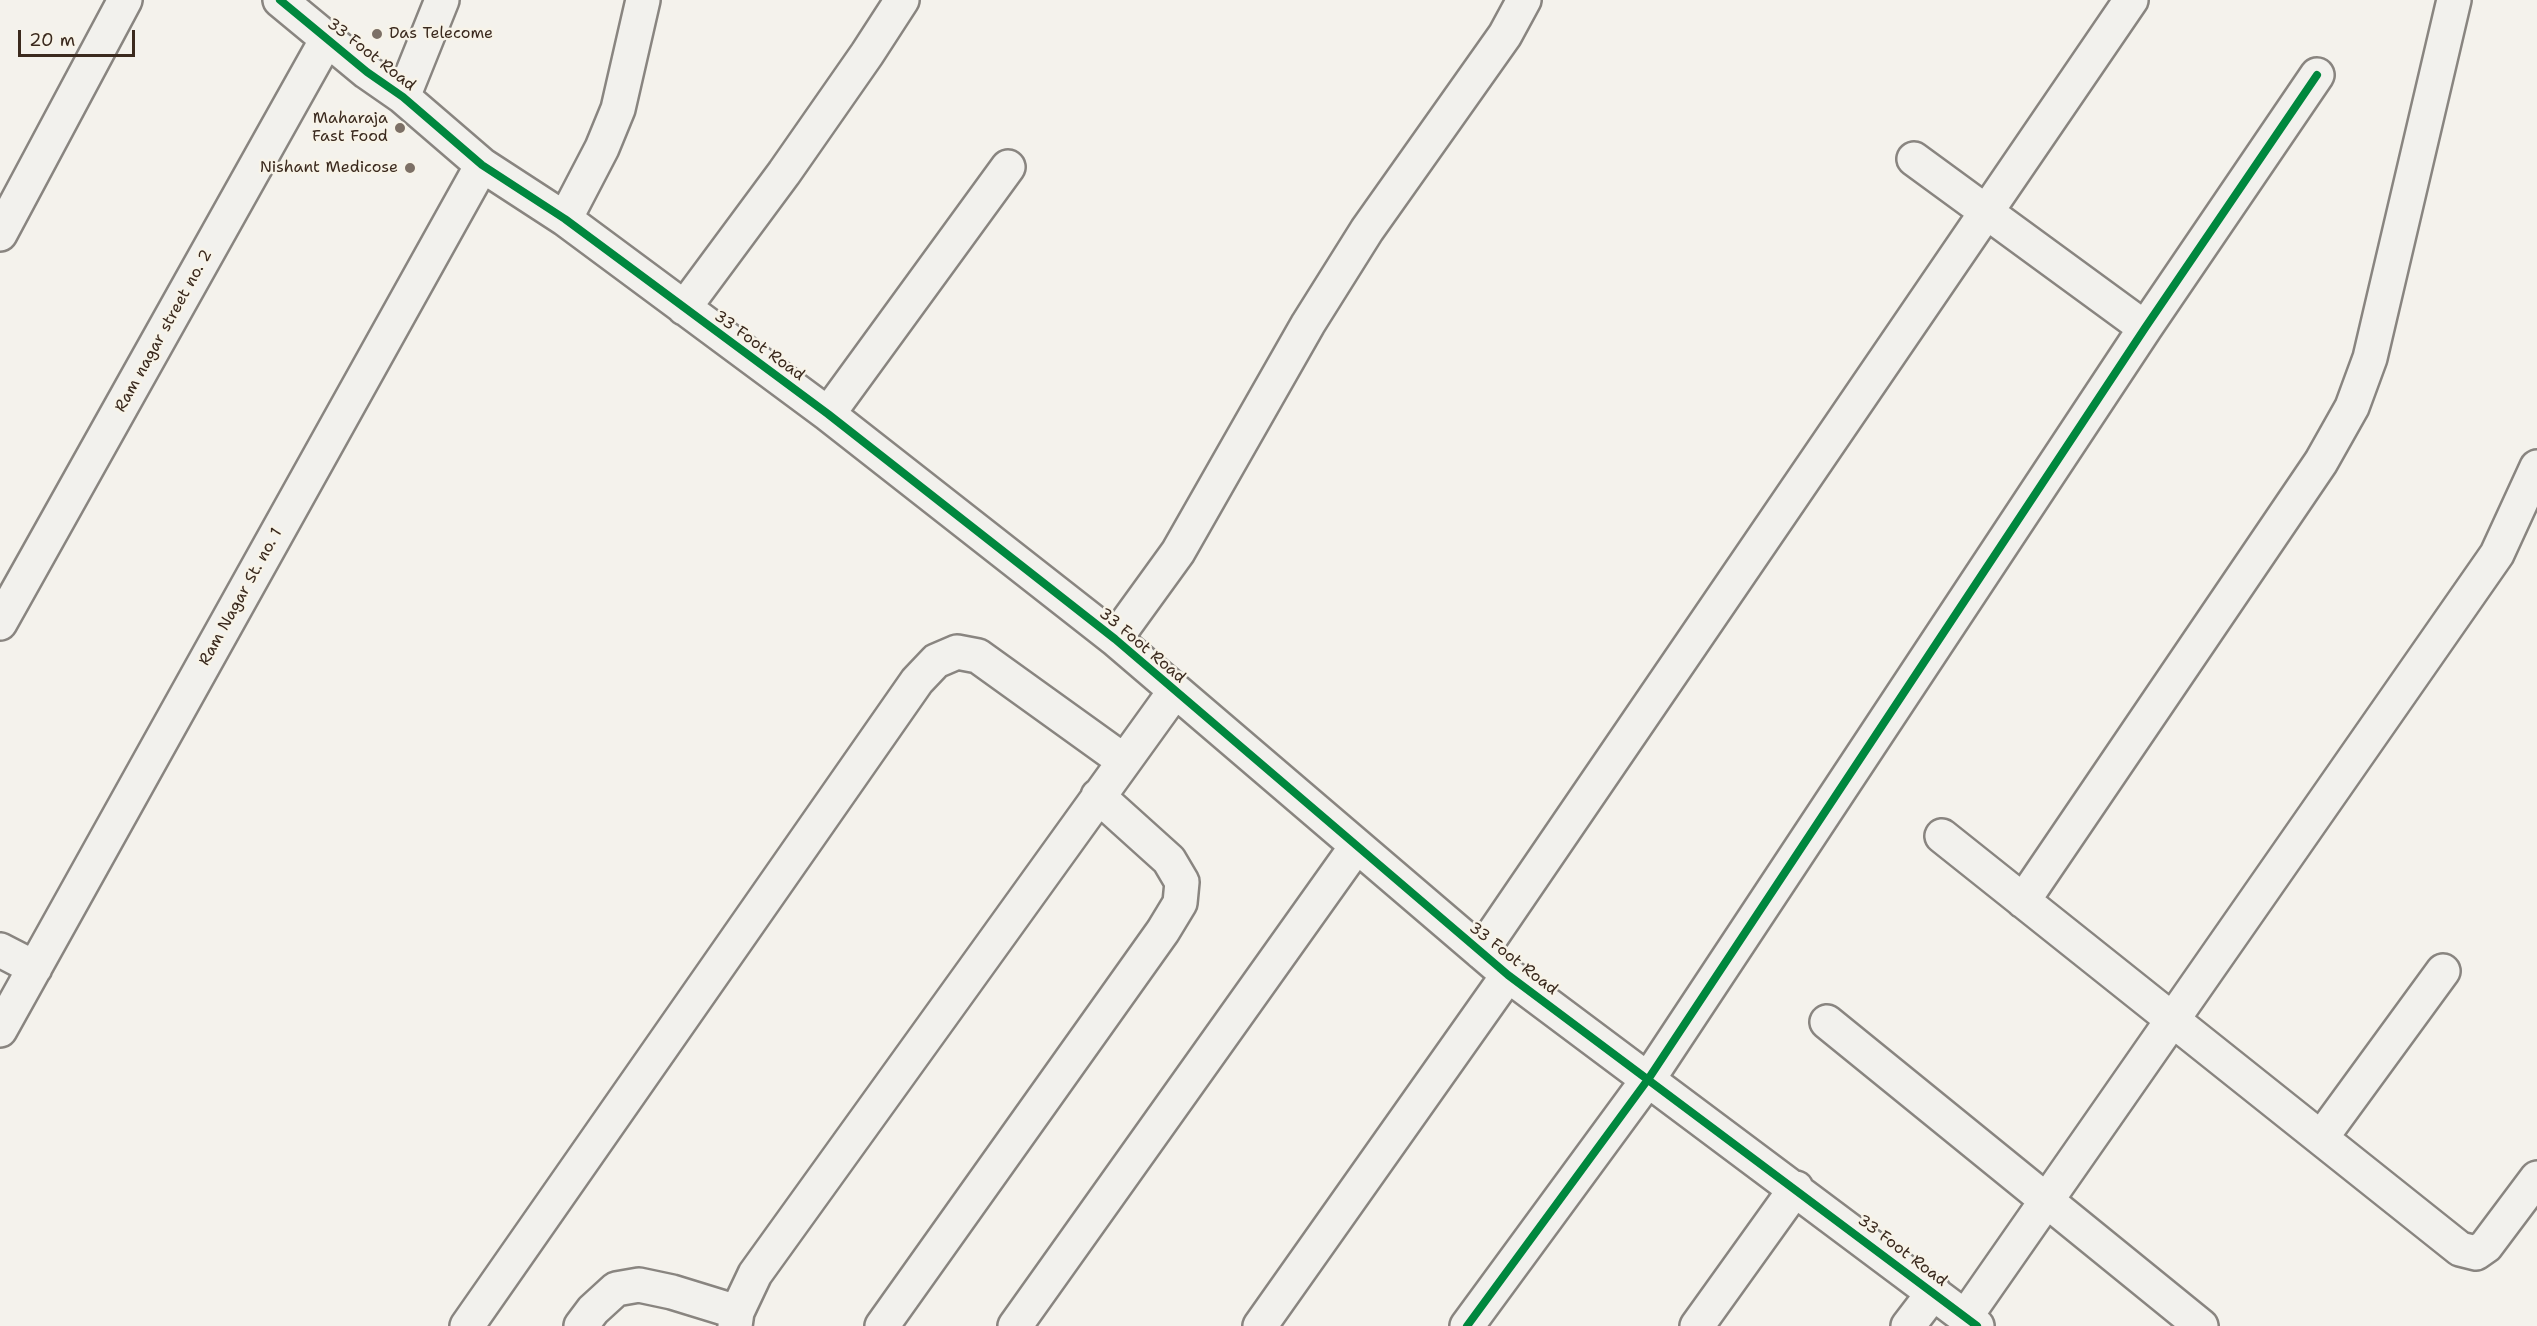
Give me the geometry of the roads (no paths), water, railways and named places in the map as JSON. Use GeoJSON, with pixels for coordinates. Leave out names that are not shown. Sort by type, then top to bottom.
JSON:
{"type":"FeatureCollection","features":[{"type":"Feature","properties":{"kind":"street"},"geometry":{"type":"LineString","coordinates":[[0,234],[125,0]]}},
{"type":"Feature","properties":{"kind":"street","name":"33 Foot Road"},"geometry":{"type":"LineString","coordinates":[[280,0],[403,97],[482,165],[565,219],[828,414],[1115,639],[1508,975],[1972,1321]]}},
{"type":"Feature","properties":{"kind":"street"},"geometry":{"type":"LineString","coordinates":[[403,97],[442,0]]}},
{"type":"Feature","properties":{"kind":"street"},"geometry":{"type":"LineString","coordinates":[[565,219],[602,148],[618,109],[643,0]]}},
{"type":"Feature","properties":{"kind":"street"},"geometry":{"type":"LineString","coordinates":[[684,308],[784,173],[902,0]]}},
{"type":"Feature","properties":{"kind":"street"},"geometry":{"type":"LineString","coordinates":[[1115,639],[1178,552],[1308,324],[1361,240],[1505,35],[1524,0]]}},
{"type":"Feature","properties":{"kind":"street"},"geometry":{"type":"LineString","coordinates":[[1482,952],[2131,0]]}},
{"type":"Feature","properties":{"kind":"street"},"geometry":{"type":"LineString","coordinates":[[2023,901],[2321,462],[2352,407],[2370,357],[2444,6]]}},
{"type":"Feature","properties":{"kind":"street","name":"Ram nagar street no. 2"},"geometry":{"type":"LineString","coordinates":[[0,623],[327,39]]}},
{"type":"Feature","properties":{"kind":"street"},"geometry":{"type":"LineString","coordinates":[[1467,1326],[1649,1078],[2145,328],[2318,75]]}},
{"type":"Feature","properties":{"kind":"street"},"geometry":{"type":"LineString","coordinates":[[1914,159],[2145,328]]}},
{"type":"Feature","properties":{"kind":"street","name":"Ram Nagar St. no. 1"},"geometry":{"type":"LineString","coordinates":[[0,1030],[482,165]]}},
{"type":"Feature","properties":{"kind":"street"},"geometry":{"type":"LineString","coordinates":[[828,414],[1008,167]]}},
{"type":"Feature","properties":{"kind":"street"},"geometry":{"type":"LineString","coordinates":[[1972,1321],[2047,1199],[2497,554],[2537,467]]}},
{"type":"Feature","properties":{"kind":"street"},"geometry":{"type":"LineString","coordinates":[[467,1326],[917,681],[936,661],[957,652],[978,656],[1124,761]]}},
{"type":"Feature","properties":{"kind":"street"},"geometry":{"type":"LineString","coordinates":[[581,1326],[593,1310],[616,1289],[639,1286],[672,1292],[736,1319],[755,1274],[1175,691]]}},
{"type":"Feature","properties":{"kind":"street"},"geometry":{"type":"LineString","coordinates":[[882,1326],[1164,931],[1180,903],[1182,882],[1169,860],[1098,796]]}},
{"type":"Feature","properties":{"kind":"street"},"geometry":{"type":"LineString","coordinates":[[1942,836],[2460,1249],[2476,1253],[2486,1246],[2537,1178]]}},
{"type":"Feature","properties":{"kind":"street"},"geometry":{"type":"LineString","coordinates":[[1015,1326],[1356,847]]}},
{"type":"Feature","properties":{"kind":"street"},"geometry":{"type":"LineString","coordinates":[[0,950],[35,968]]}},
{"type":"Feature","properties":{"kind":"street"},"geometry":{"type":"LineString","coordinates":[[2321,1138],[2443,971]]}},
{"type":"Feature","properties":{"kind":"street"},"geometry":{"type":"LineString","coordinates":[[1260,1326],[1508,975]]}},
{"type":"Feature","properties":{"kind":"street"},"geometry":{"type":"LineString","coordinates":[[1827,1022],[2201,1326]]}},
{"type":"Feature","properties":{"kind":"street"},"geometry":{"type":"LineString","coordinates":[[1696,1326],[1796,1188]]}},
{"type":"Feature","properties":{"kind":"street"},"geometry":{"type":"LineString","coordinates":[[1908,1326],[1934,1292]]}},
{"type":"Feature","properties":{"kind":"place","name":"Das Telecome"},"geometry":{"type":"Point","coordinates":[377,34]}},
{"type":"Feature","properties":{"kind":"place","name":"Maharaja Fast Food"},"geometry":{"type":"Point","coordinates":[400,128]}},
{"type":"Feature","properties":{"kind":"place","name":"Nishant Medicose"},"geometry":{"type":"Point","coordinates":[410,168]}}]}
